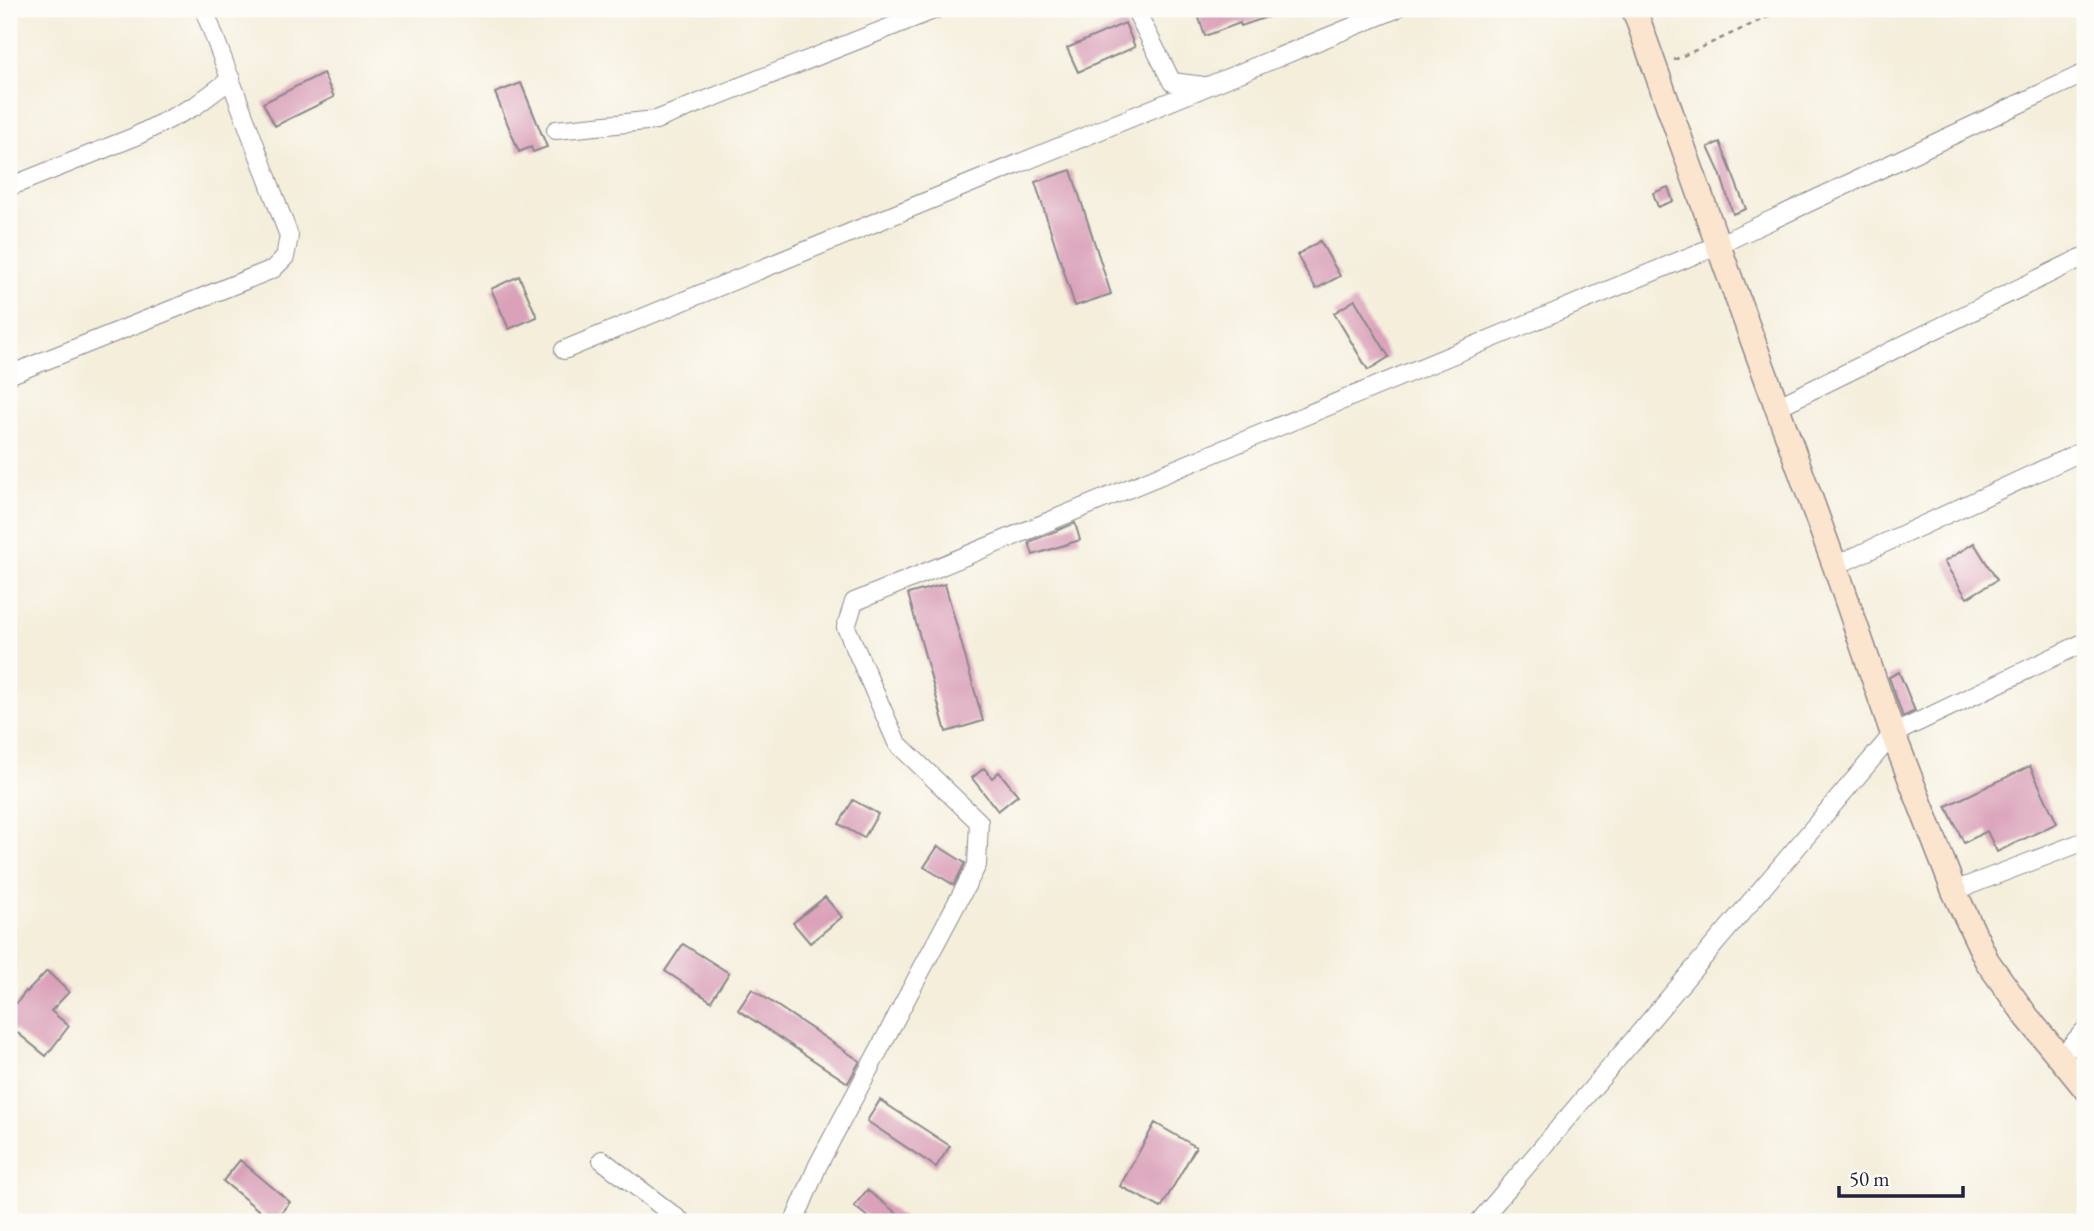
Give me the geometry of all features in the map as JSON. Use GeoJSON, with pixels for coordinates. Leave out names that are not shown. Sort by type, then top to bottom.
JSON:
{"type":"FeatureCollection","features":[{"type":"Feature","properties":{"kind":"street"},"geometry":{"type":"LineString","coordinates":[[9,375],[273,269],[285,257],[289,236],[204,9]]}},
{"type":"Feature","properties":{"kind":"street"},"geometry":{"type":"LineString","coordinates":[[556,130],[656,120],[936,9]]}},
{"type":"Feature","properties":{"kind":"street"},"geometry":{"type":"LineString","coordinates":[[1135,9],[1172,82],[1208,86]]}},
{"type":"Feature","properties":{"kind":"street"},"geometry":{"type":"LineString","coordinates":[[564,350],[1396,9]]}},
{"type":"Feature","properties":{"kind":"street"},"geometry":{"type":"LineString","coordinates":[[1634,9],[1894,734],[1954,891],[1987,961],[2027,1017],[2085,1088]]}},
{"type":"Feature","properties":{"kind":"street"},"geometry":{"type":"LineString","coordinates":[[794,1222],[818,1165],[977,865],[979,822],[897,743],[846,627],[854,602],[1718,244],[2085,73]]}},
{"type":"Feature","properties":{"kind":"street"},"geometry":{"type":"LineString","coordinates":[[9,187],[134,137],[195,106],[231,79]]}},
{"type":"Feature","properties":{"kind":"street"},"geometry":{"type":"LineString","coordinates":[[1777,407],[2085,256]]}},
{"type":"Feature","properties":{"kind":"street"},"geometry":{"type":"LineString","coordinates":[[1835,566],[2085,450]]}},
{"type":"Feature","properties":{"kind":"street"},"geometry":{"type":"LineString","coordinates":[[1479,1222],[1894,734],[2085,642]]}},
{"type":"Feature","properties":{"kind":"street"},"geometry":{"type":"LineString","coordinates":[[1954,891],[2085,841]]}},
{"type":"Feature","properties":{"kind":"street"},"geometry":{"type":"LineString","coordinates":[[2060,1058],[2085,1030]]}},
{"type":"Feature","properties":{"kind":"street"},"geometry":{"type":"LineString","coordinates":[[602,1160],[682,1222]]}},
{"type":"Feature","properties":{"kind":"path"},"geometry":{"type":"LineString","coordinates":[[1673,60],[1785,9]]}},
{"type":"Feature","properties":{"kind":"path"},"geometry":{"type":"LineString","coordinates":[[2080,9],[2085,21]]}},
{"type":"Feature","properties":{"kind":"building"},"geometry":{"type":"Polygon","coordinates":[[[1196,9],[1285,9],[1285,11],[1205,36],[1196,9]]]}},
{"type":"Feature","properties":{"kind":"building"},"geometry":{"type":"Polygon","coordinates":[[[1125,23],[1135,47],[1078,72],[1067,48],[1125,23]]]}},
{"type":"Feature","properties":{"kind":"building"},"geometry":{"type":"Polygon","coordinates":[[[323,73],[334,97],[275,126],[263,103],[323,73]]]}},
{"type":"Feature","properties":{"kind":"building"},"geometry":{"type":"Polygon","coordinates":[[[521,83],[547,147],[533,152],[531,147],[519,152],[495,93],[521,83]]]}},
{"type":"Feature","properties":{"kind":"building"},"geometry":{"type":"Polygon","coordinates":[[[1720,142],[1746,209],[1733,214],[1720,173],[1708,147],[1720,142]]]}},
{"type":"Feature","properties":{"kind":"building"},"geometry":{"type":"Polygon","coordinates":[[[1071,170],[1111,294],[1075,306],[1035,182],[1071,170]]]}},
{"type":"Feature","properties":{"kind":"building"},"geometry":{"type":"Polygon","coordinates":[[[1668,187],[1673,201],[1658,207],[1653,193],[1668,187]]]}},
{"type":"Feature","properties":{"kind":"building"},"geometry":{"type":"Polygon","coordinates":[[[1320,241],[1340,276],[1316,289],[1297,255],[1320,241]]]}},
{"type":"Feature","properties":{"kind":"building"},"geometry":{"type":"Polygon","coordinates":[[[519,276],[537,317],[509,329],[491,289],[519,276]]]}},
{"type":"Feature","properties":{"kind":"building"},"geometry":{"type":"Polygon","coordinates":[[[1355,300],[1389,357],[1368,370],[1334,313],[1355,300]]]}},
{"type":"Feature","properties":{"kind":"building"},"geometry":{"type":"Polygon","coordinates":[[[1075,523],[1080,540],[1033,555],[1029,542],[1075,523]]]}},
{"type":"Feature","properties":{"kind":"building"},"geometry":{"type":"Polygon","coordinates":[[[1974,543],[1997,580],[1967,598],[1944,562],[1974,543]]]}},
{"type":"Feature","properties":{"kind":"building"},"geometry":{"type":"Polygon","coordinates":[[[945,584],[983,721],[946,732],[908,594],[945,584]]]}},
{"type":"Feature","properties":{"kind":"building"},"geometry":{"type":"Polygon","coordinates":[[[1899,672],[1915,711],[1903,717],[1889,677],[1899,672]]]}},
{"type":"Feature","properties":{"kind":"building"},"geometry":{"type":"Polygon","coordinates":[[[2030,766],[2057,823],[1997,852],[1987,831],[1964,843],[1946,806],[2030,766]]]}},
{"type":"Feature","properties":{"kind":"building"},"geometry":{"type":"Polygon","coordinates":[[[984,768],[992,778],[999,772],[1018,795],[998,811],[972,778],[984,768]]]}},
{"type":"Feature","properties":{"kind":"building"},"geometry":{"type":"Polygon","coordinates":[[[853,800],[878,814],[864,838],[839,824],[853,800]]]}},
{"type":"Feature","properties":{"kind":"building"},"geometry":{"type":"Polygon","coordinates":[[[938,846],[965,863],[954,885],[924,867],[938,846]]]}},
{"type":"Feature","properties":{"kind":"building"},"geometry":{"type":"Polygon","coordinates":[[[825,897],[842,917],[810,943],[793,923],[825,897]]]}},
{"type":"Feature","properties":{"kind":"building"},"geometry":{"type":"Polygon","coordinates":[[[683,944],[729,973],[711,1001],[665,971],[683,944]]]}},
{"type":"Feature","properties":{"kind":"building"},"geometry":{"type":"Polygon","coordinates":[[[47,971],[69,992],[51,1011],[69,1026],[46,1056],[9,1026],[9,1012],[47,971]]]}},
{"type":"Feature","properties":{"kind":"building"},"geometry":{"type":"Polygon","coordinates":[[[752,989],[860,1061],[848,1083],[738,1010],[752,989]]]}},
{"type":"Feature","properties":{"kind":"building"},"geometry":{"type":"Polygon","coordinates":[[[880,1100],[950,1146],[936,1167],[867,1121],[880,1100]]]}},
{"type":"Feature","properties":{"kind":"building"},"geometry":{"type":"Polygon","coordinates":[[[1155,1123],[1196,1147],[1161,1208],[1120,1186],[1155,1123]]]}},
{"type":"Feature","properties":{"kind":"building"},"geometry":{"type":"Polygon","coordinates":[[[240,1160],[290,1202],[273,1222],[223,1181],[240,1160]]]}},
{"type":"Feature","properties":{"kind":"building"},"geometry":{"type":"Polygon","coordinates":[[[867,1190],[908,1222],[874,1222],[854,1206],[867,1190]]]}}]}
